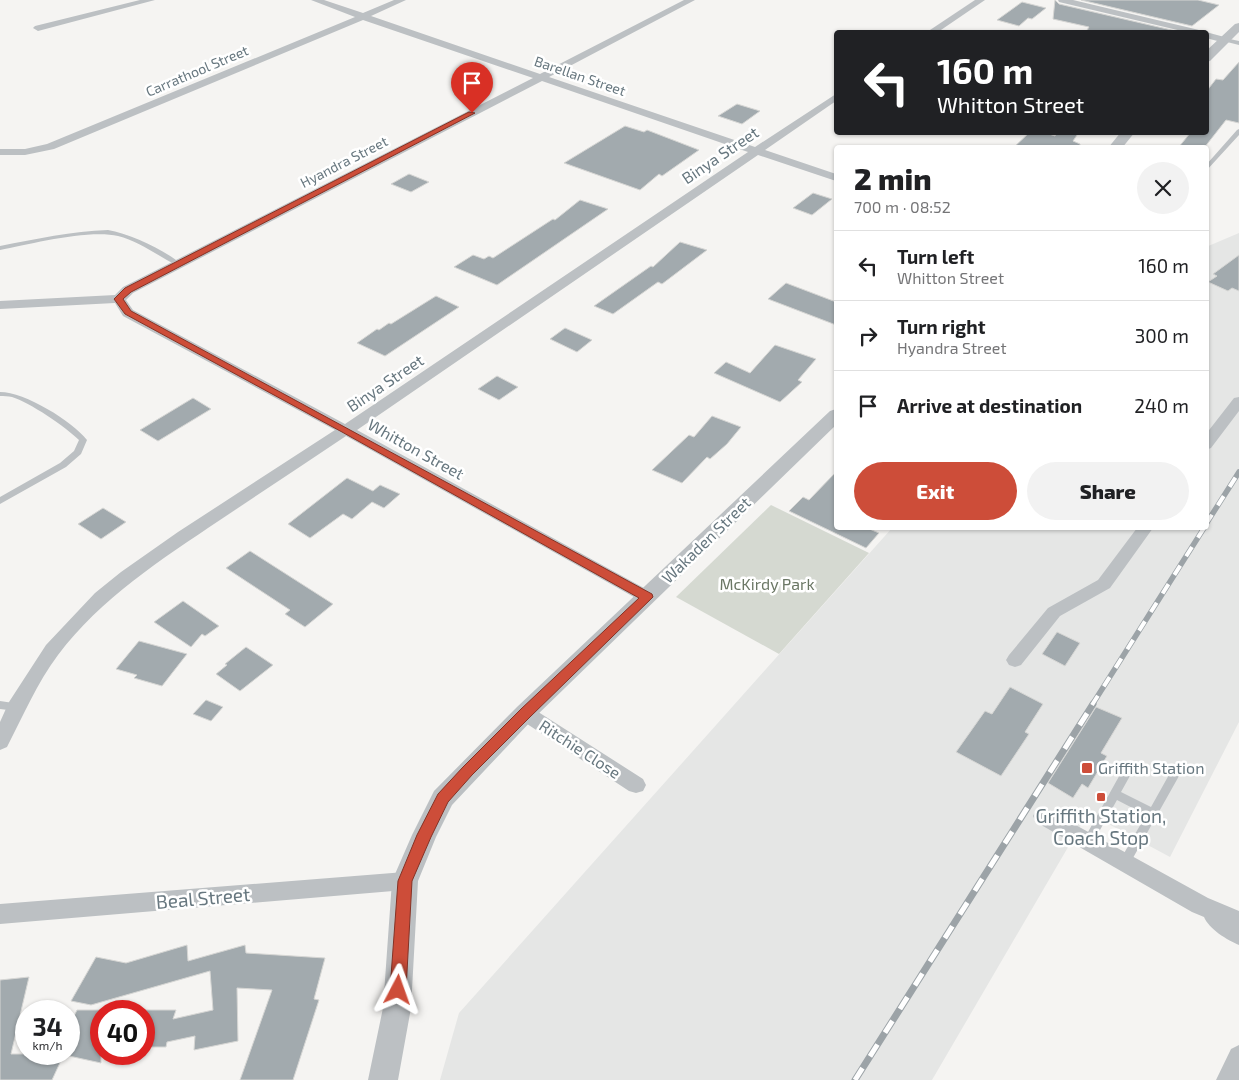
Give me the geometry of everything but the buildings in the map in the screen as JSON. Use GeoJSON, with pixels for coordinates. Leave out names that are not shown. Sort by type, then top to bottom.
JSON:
{"type":"FeatureCollection","features":[{"type":"Feature","properties":{"kind":"street"},"geometry":{"type":"LineString","coordinates":[[38,28],[151,0]]}},
{"type":"Feature","properties":{"kind":"street","name":"Barellan Street"},"geometry":{"type":"LineString","coordinates":[[315,0],[834,177]]}},
{"type":"Feature","properties":{"kind":"street","name":"Carrathool Street"},"geometry":{"type":"LineString","coordinates":[[0,152],[24,152],[50,147],[402,0]]}},
{"type":"Feature","properties":{"kind":"street","name":"Hyandra Street"},"geometry":{"type":"LineString","coordinates":[[118,299],[128,290],[691,0]]}},
{"type":"Feature","properties":{"kind":"street"},"geometry":{"type":"LineString","coordinates":[[935,30],[981,0]]}},
{"type":"Feature","properties":{"kind":"street"},"geometry":{"type":"LineString","coordinates":[[1062,0],[1188,30]]}},
{"type":"Feature","properties":{"kind":"street"},"geometry":{"type":"LineString","coordinates":[[1209,55],[1239,26]]}},
{"type":"Feature","properties":{"kind":"street"},"geometry":{"type":"LineString","coordinates":[[1209,36],[1225,40]]}},
{"type":"Feature","properties":{"kind":"street","name":"Binya Street"},"geometry":{"type":"LineString","coordinates":[[0,742],[16,707],[52,650],[101,598],[184,536],[346,430],[834,98]]}},
{"type":"Feature","properties":{"kind":"street"},"geometry":{"type":"LineString","coordinates":[[1117,145],[1126,135]]}},
{"type":"Feature","properties":{"kind":"street"},"geometry":{"type":"LineString","coordinates":[[0,305],[118,299]]}},
{"type":"Feature","properties":{"kind":"street","name":"Whitton Street"},"geometry":{"type":"LineString","coordinates":[[118,299],[128,312],[647,597]]}},
{"type":"Feature","properties":{"kind":"street"},"geometry":{"type":"LineString","coordinates":[[1209,441],[1239,401]]}},
{"type":"Feature","properties":{"kind":"street","name":"Wakaden Street"},"geometry":{"type":"LineString","coordinates":[[383,1080],[397,1008],[405,881],[424,835],[443,798],[525,713],[834,417]]}},
{"type":"Feature","properties":{"kind":"street"},"geometry":{"type":"LineString","coordinates":[[1015,660],[1054,612],[1104,584],[1144,530]]}},
{"type":"Feature","properties":{"kind":"street","name":"Ritchie Close"},"geometry":{"type":"LineString","coordinates":[[525,713],[636,785]]}},
{"type":"Feature","properties":{"kind":"street"},"geometry":{"type":"LineString","coordinates":[[1043,816],[1200,905],[1239,935]]}},
{"type":"Feature","properties":{"kind":"street","name":"Beal Street"},"geometry":{"type":"LineString","coordinates":[[0,914],[405,881]]}},
{"type":"Feature","properties":{"kind":"street"},"geometry":{"type":"LineString","coordinates":[[1200,905],[1239,920]]}},
{"type":"Feature","properties":{"kind":"street"},"geometry":{"type":"LineString","coordinates":[[1228,1080],[1239,1057]]}},
{"type":"Feature","properties":{"kind":"lane"},"geometry":{"type":"LineString","coordinates":[[1225,40],[1239,43]]}},
{"type":"Feature","properties":{"kind":"lane"},"geometry":{"type":"LineString","coordinates":[[1209,166],[1239,131]]}},
{"type":"Feature","properties":{"kind":"lane"},"geometry":{"type":"LineString","coordinates":[[0,248],[66,236],[103,233],[118,234],[178,264]]}},
{"type":"Feature","properties":{"kind":"lane"},"geometry":{"type":"LineString","coordinates":[[0,394],[13,395],[24,400],[73,430],[83,440],[78,452],[63,465],[0,501]]}},
{"type":"Feature","properties":{"kind":"lane"},"geometry":{"type":"LineString","coordinates":[[0,705],[16,707]]}},
{"type":"Feature","properties":{"kind":"lane"},"geometry":{"type":"LineString","coordinates":[[1088,841],[1131,765]]}},
{"type":"Feature","properties":{"kind":"lane"},"geometry":{"type":"LineString","coordinates":[[1125,862],[1174,776]]}},
{"type":"Feature","properties":{"kind":"lane"},"geometry":{"type":"LineString","coordinates":[[1116,794],[1153,813]]}},
{"type":"Feature","properties":{"kind":"shaded area"},"geometry":{"type":"Polygon","coordinates":[[[1239,233],[1239,722],[1170,857],[1088,813],[932,1080],[440,1080],[459,1013],[890,530],[1209,530],[1209,246],[1239,233]]]}},
{"type":"Feature","properties":{"kind":"green space","name":"McKirdy Park"},"geometry":{"type":"Polygon","coordinates":[[[771,505],[869,553],[779,654],[676,597],[771,505]]]}},
{"type":"Feature","properties":{"kind":"railway"},"geometry":{"type":"LineString","coordinates":[[1209,519],[1239,472]]}},
{"type":"Feature","properties":{"kind":"railway"},"geometry":{"type":"LineString","coordinates":[[1092,705],[1203,530]]}},
{"type":"Feature","properties":{"kind":"railway"},"geometry":{"type":"LineString","coordinates":[[855,1080],[1093,704]]}},
{"type":"Feature","properties":{"kind":"place","name":"Griffith Station"},"geometry":{"type":"Point","coordinates":[1087,768]}},
{"type":"Feature","properties":{"kind":"place","name":"Griffith Station, Coach Stop"},"geometry":{"type":"Point","coordinates":[1101,797]}},
{"type":"Feature","properties":{"kind":"route"},"geometry":{"type":"LineString","coordinates":[[398,990],[405,881],[424,835],[443,798],[525,713],[647,597],[128,312],[118,299],[128,290],[472,113]]}}]}
